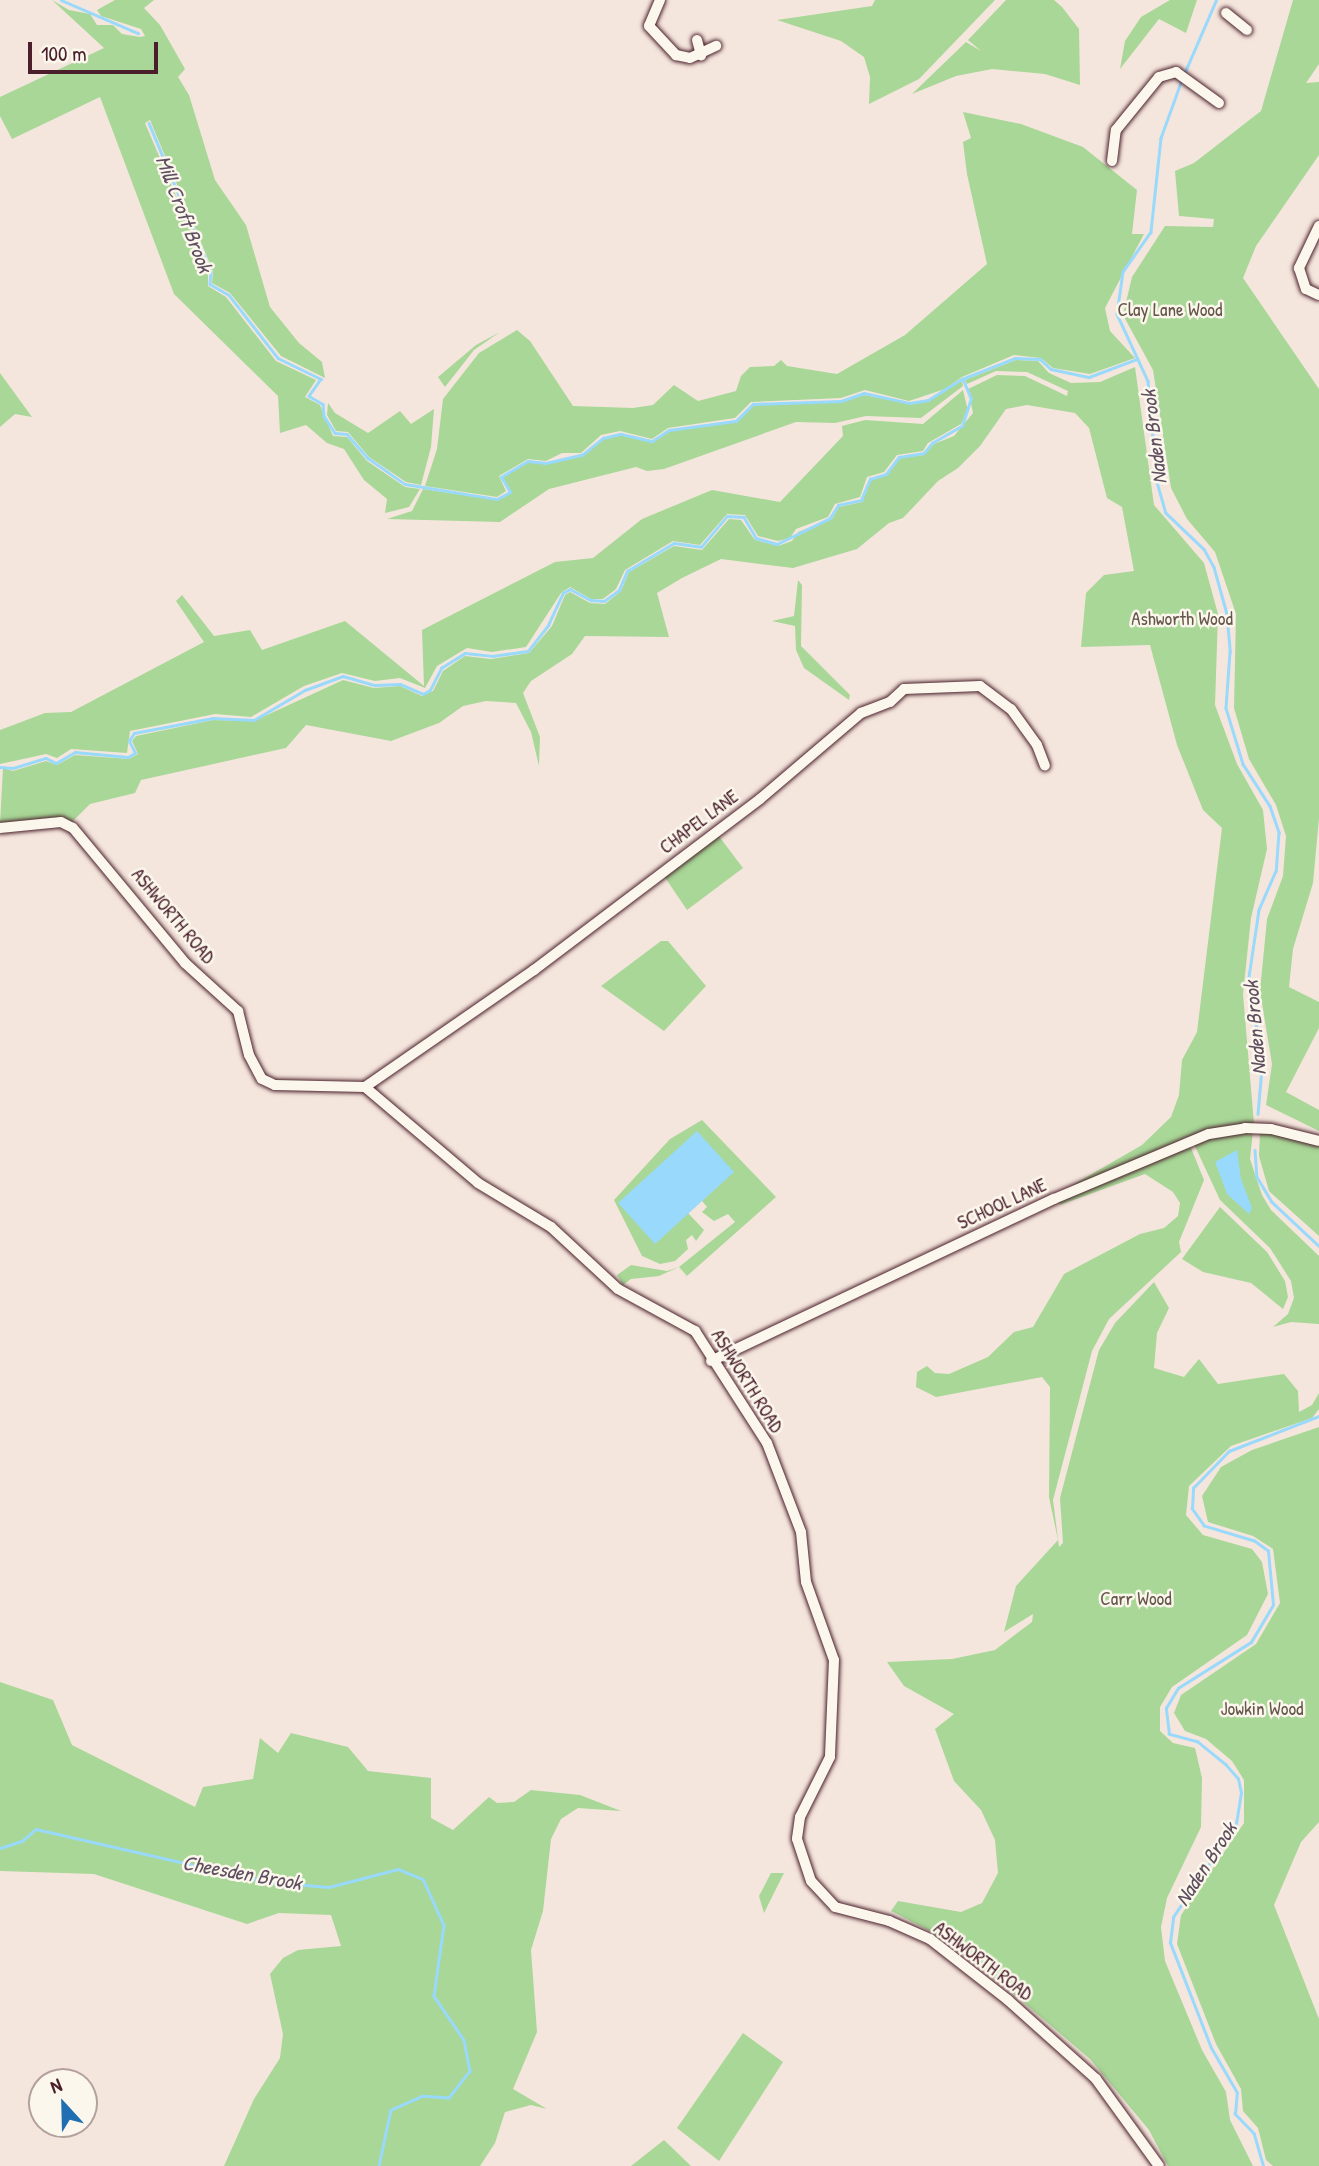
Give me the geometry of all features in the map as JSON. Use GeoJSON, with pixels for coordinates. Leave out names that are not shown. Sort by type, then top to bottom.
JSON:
{"type":"FeatureCollection","features":[{"type":"Feature","properties":{"kind":"street"},"geometry":{"type":"LineString","coordinates":[[660,0],[649,26],[676,55],[690,58],[716,46]]}},
{"type":"Feature","properties":{"kind":"street"},"geometry":{"type":"LineString","coordinates":[[1226,13],[1247,30]]}},
{"type":"Feature","properties":{"kind":"street"},"geometry":{"type":"LineString","coordinates":[[697,40],[701,55]]}},
{"type":"Feature","properties":{"kind":"street"},"geometry":{"type":"LineString","coordinates":[[1112,161],[1116,130],[1159,77],[1177,73],[1219,103]]}},
{"type":"Feature","properties":{"kind":"street"},"geometry":{"type":"LineString","coordinates":[[1319,226],[1299,268],[1306,289],[1319,295]]}},
{"type":"Feature","properties":{"kind":"street","name":"CHAPEL LANE"},"geometry":{"type":"LineString","coordinates":[[365,1087],[534,970],[760,799],[862,713],[890,702],[904,689],[980,686],[1011,709],[1037,745],[1045,766]]}},
{"type":"Feature","properties":{"kind":"street","name":"ASHWORTH ROAD"},"geometry":{"type":"LineString","coordinates":[[0,828],[61,822],[74,828],[185,963],[238,1011],[249,1055],[262,1079],[275,1085],[365,1087],[478,1183],[551,1227],[618,1289],[689,1325],[767,1443],[801,1532],[808,1590],[834,1660],[830,1757],[800,1817],[797,1839],[811,1881],[831,1905],[889,1921],[930,1939],[988,1983],[1096,2078],[1159,2166]]}},
{"type":"Feature","properties":{"kind":"street","name":"SCHOOL LANE"},"geometry":{"type":"LineString","coordinates":[[711,1361],[1054,1199],[1209,1134],[1258,1128],[1319,1141]]}},
{"type":"Feature","properties":{"kind":"green space"},"geometry":{"type":"Polygon","coordinates":[[[52,0],[69,10],[90,14],[97,25],[113,25],[122,34],[140,37],[145,36],[141,29],[101,16],[97,10],[115,0],[154,0],[144,8],[160,25],[185,69],[178,77],[189,95],[215,180],[246,225],[270,307],[299,343],[322,362],[325,378],[281,356],[230,293],[212,283],[213,271],[150,120],[145,123],[208,271],[208,286],[226,297],[276,361],[316,380],[305,397],[320,405],[333,436],[347,437],[367,461],[405,487],[420,489],[409,507],[385,513],[387,499],[364,480],[344,449],[327,443],[306,425],[280,433],[278,396],[174,294],[100,97],[12,139],[0,116],[0,97],[104,48],[52,0]]]}},
{"type":"Feature","properties":{"kind":"green space"},"geometry":{"type":"Polygon","coordinates":[[[875,0],[995,0],[919,79],[869,104],[870,77],[864,57],[841,41],[777,20],[872,6],[875,0]]]}},
{"type":"Feature","properties":{"kind":"green space"},"geometry":{"type":"Polygon","coordinates":[[[1006,0],[1054,0],[1062,7],[1079,29],[1080,85],[1045,74],[992,69],[956,76],[912,94],[966,42],[981,51],[968,40],[1006,0]]]}},
{"type":"Feature","properties":{"kind":"green space"},"geometry":{"type":"Polygon","coordinates":[[[1170,0],[1197,0],[1186,33],[1159,19],[1120,69],[1125,41],[1141,17],[1170,0]]]}},
{"type":"Feature","properties":{"kind":"green space","name":"Clay Lane Wood"},"geometry":{"type":"Polygon","coordinates":[[[1293,0],[1319,0],[1319,64],[1306,83],[1319,82],[1319,155],[1256,246],[1243,278],[1319,389],[1319,818],[1313,883],[1293,949],[1289,987],[1319,1002],[1319,1028],[1286,1092],[1319,1110],[1319,1131],[1266,1105],[1272,1064],[1260,991],[1267,919],[1283,876],[1286,836],[1276,805],[1249,759],[1234,708],[1236,614],[1215,552],[1187,519],[1171,488],[1153,370],[1123,315],[1132,277],[1165,226],[1213,227],[1214,219],[1179,216],[1175,171],[1194,163],[1261,111],[1293,0]]]}},
{"type":"Feature","properties":{"kind":"green space"},"geometry":{"type":"Polygon","coordinates":[[[963,112],[1021,124],[1083,147],[1137,190],[1132,234],[1144,234],[1105,308],[1110,331],[1135,358],[1090,374],[1053,368],[1041,358],[1014,355],[962,377],[945,389],[909,401],[865,390],[841,398],[751,402],[735,418],[668,428],[652,439],[620,431],[601,435],[581,453],[562,453],[546,461],[528,459],[499,476],[506,491],[497,497],[425,486],[437,449],[443,399],[479,353],[517,330],[530,341],[573,406],[633,408],[653,405],[674,385],[698,401],[736,391],[741,376],[750,367],[774,366],[781,360],[787,366],[837,374],[905,335],[987,264],[967,174],[963,142],[971,138],[963,112]]]}},
{"type":"Feature","properties":{"kind":"green space"},"geometry":{"type":"Polygon","coordinates":[[[500,332],[474,350],[445,387],[438,377],[476,345],[500,332]]]}},
{"type":"Feature","properties":{"kind":"green space","name":"Ashworth Wood"},"geometry":{"type":"Polygon","coordinates":[[[1016,360],[1038,361],[1049,373],[1071,383],[1100,382],[1135,367],[1154,505],[1204,563],[1218,614],[1215,705],[1237,764],[1263,810],[1267,849],[1251,918],[1243,994],[1254,1124],[1215,1128],[1185,1138],[1057,1194],[1142,1145],[1171,1117],[1179,1095],[1182,1060],[1197,1032],[1222,828],[1203,810],[1177,745],[1150,645],[1081,647],[1086,593],[1104,575],[1134,571],[1122,507],[1107,498],[1089,428],[1075,413],[1027,405],[1006,409],[980,446],[958,468],[938,481],[903,518],[889,523],[857,549],[793,568],[721,559],[682,578],[657,593],[669,637],[585,636],[572,654],[531,681],[523,693],[540,737],[539,766],[531,732],[516,703],[486,701],[463,706],[439,723],[391,741],[306,725],[286,748],[141,780],[135,793],[90,804],[72,822],[61,818],[0,824],[3,768],[13,771],[46,761],[57,765],[75,755],[129,759],[138,754],[132,741],[136,736],[213,720],[254,721],[343,680],[374,688],[400,686],[422,696],[433,691],[443,671],[465,656],[491,659],[529,653],[552,626],[565,595],[570,592],[590,603],[605,604],[621,591],[629,572],[674,546],[702,550],[729,519],[741,520],[755,540],[778,546],[792,541],[798,532],[832,519],[839,507],[862,502],[871,480],[887,475],[900,458],[924,455],[934,444],[954,436],[973,413],[968,389],[997,375],[1025,376],[1067,396],[1068,391],[1027,372],[996,371],[967,384],[965,380],[1016,360]]]}},
{"type":"Feature","properties":{"kind":"green space"},"geometry":{"type":"Polygon","coordinates":[[[0,373],[32,417],[15,414],[0,427],[0,373]]]}},
{"type":"Feature","properties":{"kind":"green space"},"geometry":{"type":"Polygon","coordinates":[[[962,381],[963,386],[921,418],[866,416],[835,423],[796,422],[664,469],[647,471],[636,467],[549,489],[500,522],[387,519],[412,511],[423,489],[497,500],[511,492],[502,477],[528,462],[546,464],[582,456],[604,439],[621,435],[652,442],[669,431],[737,422],[754,405],[841,402],[864,395],[910,404],[928,401],[962,381]]]}},
{"type":"Feature","properties":{"kind":"green space"},"geometry":{"type":"Polygon","coordinates":[[[963,390],[968,411],[961,424],[928,443],[923,451],[897,455],[884,472],[867,477],[860,497],[835,504],[828,517],[796,529],[790,538],[778,541],[758,536],[745,515],[727,514],[700,545],[673,541],[625,570],[616,589],[603,599],[591,599],[570,587],[561,593],[526,647],[492,652],[467,648],[437,666],[425,688],[400,678],[375,681],[342,673],[304,686],[251,717],[215,714],[130,731],[127,753],[71,749],[57,758],[46,754],[0,764],[0,730],[45,713],[71,712],[204,642],[176,601],[182,595],[214,636],[250,630],[262,650],[345,621],[424,686],[422,630],[555,562],[593,558],[642,519],[712,490],[780,502],[843,436],[842,426],[865,420],[923,424],[963,390]]]}},
{"type":"Feature","properties":{"kind":"green space"},"geometry":{"type":"Polygon","coordinates":[[[328,403],[335,413],[368,433],[400,411],[411,424],[434,409],[431,447],[421,485],[406,482],[369,457],[348,432],[336,431],[327,415],[328,403]]]}},
{"type":"Feature","properties":{"kind":"green space"},"geometry":{"type":"Polygon","coordinates":[[[798,580],[802,585],[801,646],[850,695],[849,700],[804,668],[796,650],[795,626],[772,621],[794,616],[798,580]]]}},
{"type":"Feature","properties":{"kind":"green space"},"geometry":{"type":"Polygon","coordinates":[[[718,835],[743,868],[687,910],[664,876],[718,835]]]}},
{"type":"Feature","properties":{"kind":"green space"},"geometry":{"type":"Polygon","coordinates":[[[661,941],[668,941],[706,986],[664,1031],[601,986],[661,941]]]}},
{"type":"Feature","properties":{"kind":"green space"},"geometry":{"type":"Polygon","coordinates":[[[702,1120],[776,1197],[687,1276],[679,1267],[735,1222],[728,1214],[714,1221],[702,1212],[707,1207],[702,1201],[734,1171],[655,1243],[688,1213],[704,1230],[696,1241],[692,1235],[686,1240],[688,1249],[675,1261],[660,1264],[642,1256],[614,1200],[670,1139],[702,1120]]]}},
{"type":"Feature","properties":{"kind":"green space"},"geometry":{"type":"Polygon","coordinates":[[[1253,1131],[1250,1159],[1262,1195],[1271,1210],[1319,1256],[1319,1324],[1291,1322],[1273,1327],[1288,1314],[1294,1298],[1291,1281],[1270,1248],[1220,1200],[1193,1142],[1253,1131]]]}},
{"type":"Feature","properties":{"kind":"green space"},"geometry":{"type":"Polygon","coordinates":[[[1260,1131],[1319,1146],[1319,1236],[1269,1191],[1259,1156],[1260,1131]]]}},
{"type":"Feature","properties":{"kind":"green space","name":"Carr Wood"},"geometry":{"type":"Polygon","coordinates":[[[1189,1143],[1204,1180],[1179,1242],[1181,1252],[1109,1319],[1092,1351],[1053,1500],[1059,1547],[1063,1543],[1060,1498],[1099,1350],[1115,1323],[1154,1282],[1169,1308],[1157,1333],[1154,1368],[1184,1377],[1199,1359],[1218,1384],[1284,1374],[1298,1391],[1299,1412],[1312,1405],[1319,1393],[1319,1409],[1312,1418],[1231,1446],[1189,1486],[1186,1515],[1203,1535],[1252,1549],[1262,1562],[1268,1594],[1247,1635],[1172,1687],[1160,1707],[1160,1731],[1173,1743],[1195,1748],[1202,1778],[1201,1827],[1167,1898],[1161,1927],[1165,1961],[1202,2050],[1226,2092],[1230,2120],[1253,2166],[1168,2166],[1149,2130],[1090,2059],[990,1974],[928,1930],[891,1911],[898,1901],[961,1912],[982,1903],[998,1873],[995,1840],[981,1810],[954,1781],[935,1729],[954,1714],[904,1686],[887,1662],[952,1659],[995,1650],[1032,1622],[1033,1614],[1004,1632],[1016,1586],[1058,1540],[1049,1497],[1050,1387],[1042,1377],[936,1397],[916,1387],[917,1372],[927,1366],[935,1373],[949,1374],[988,1357],[1014,1332],[1033,1327],[1064,1274],[1140,1234],[1164,1228],[1178,1216],[1180,1203],[1173,1192],[1145,1174],[1060,1205],[1059,1202],[1189,1143]]]}},
{"type":"Feature","properties":{"kind":"green space"},"geometry":{"type":"Polygon","coordinates":[[[1220,1207],[1267,1252],[1285,1281],[1288,1297],[1283,1309],[1251,1283],[1203,1272],[1182,1259],[1220,1207]]]}},
{"type":"Feature","properties":{"kind":"green space"},"geometry":{"type":"Polygon","coordinates":[[[631,1265],[667,1271],[679,1267],[659,1276],[631,1279],[623,1285],[617,1275],[631,1265]]]}},
{"type":"Feature","properties":{"kind":"green space","name":"Jowkin Wood"},"geometry":{"type":"Polygon","coordinates":[[[1319,1427],[1319,1822],[1301,1842],[1274,1905],[1319,2019],[1319,2166],[1273,2166],[1266,2160],[1258,2128],[1243,2111],[1241,2089],[1216,2044],[1177,1944],[1181,1915],[1244,1823],[1244,1780],[1232,1761],[1206,1739],[1185,1731],[1174,1713],[1181,1695],[1256,1644],[1280,1603],[1273,1549],[1253,1536],[1208,1522],[1202,1496],[1221,1467],[1252,1450],[1319,1427]]]}},
{"type":"Feature","properties":{"kind":"green space"},"geometry":{"type":"Polygon","coordinates":[[[0,1682],[53,1700],[72,1745],[195,1807],[203,1787],[253,1779],[260,1738],[278,1753],[291,1733],[348,1747],[368,1771],[431,1778],[431,1818],[453,1830],[489,1797],[497,1803],[514,1802],[531,1790],[580,1795],[621,1811],[578,1808],[561,1819],[551,1839],[543,1911],[531,1950],[537,2032],[513,2089],[547,2109],[531,2105],[505,2112],[495,2143],[480,2166],[224,2166],[254,2099],[280,2058],[283,2034],[270,1974],[283,1958],[298,1950],[341,1946],[331,1915],[279,1913],[247,1924],[94,1874],[0,1871],[0,1682]]]}},
{"type":"Feature","properties":{"kind":"green space"},"geometry":{"type":"Polygon","coordinates":[[[771,1873],[784,1873],[764,1913],[759,1896],[771,1873]]]}},
{"type":"Feature","properties":{"kind":"green space"},"geometry":{"type":"Polygon","coordinates":[[[743,2033],[783,2062],[719,2161],[677,2128],[743,2033]]]}},
{"type":"Feature","properties":{"kind":"green space"},"geometry":{"type":"Polygon","coordinates":[[[664,2140],[691,2166],[631,2166],[664,2140]]]}},
{"type":"Feature","properties":{"kind":"water"},"geometry":{"type":"Polygon","coordinates":[[[697,1131],[734,1172],[655,1244],[618,1203],[697,1131]]]}},
{"type":"Feature","properties":{"kind":"water"},"geometry":{"type":"Polygon","coordinates":[[[1237,1150],[1241,1179],[1252,1208],[1249,1214],[1227,1194],[1215,1162],[1237,1150]]]}},
{"type":"Feature","properties":{"kind":"waterway"},"geometry":{"type":"LineString","coordinates":[[61,0],[138,33]]}},
{"type":"Feature","properties":{"kind":"waterway","name":"Naden Brook"},"geometry":{"type":"LineString","coordinates":[[1184,74],[1216,0]]}},
{"type":"Feature","properties":{"kind":"waterway","name":"Naden Brook"},"geometry":{"type":"LineString","coordinates":[[1182,80],[1161,138],[1151,232],[1123,272],[1117,314],[1148,381],[1157,482],[1166,513],[1204,549],[1214,567],[1227,614],[1230,652],[1226,708],[1243,764],[1270,806],[1279,832],[1276,871],[1259,910],[1248,984],[1263,1057],[1258,1114]]}},
{"type":"Feature","properties":{"kind":"waterway","name":"Mill Croft Brook"},"geometry":{"type":"LineString","coordinates":[[149,123],[211,272],[210,284],[229,295],[278,358],[321,379],[309,396],[323,404],[324,416],[335,433],[347,434],[368,458],[405,484],[497,499],[510,492],[501,477],[528,461],[546,463],[582,455],[603,438],[621,434],[652,441],[669,430],[736,421],[753,404],[841,401],[864,393],[910,403],[928,400],[962,379],[1015,358],[1040,359],[1051,369],[1089,377],[1137,359]]}},
{"type":"Feature","properties":{"kind":"waterway"},"geometry":{"type":"LineString","coordinates":[[0,767],[13,768],[46,758],[56,763],[75,752],[128,757],[135,753],[129,741],[134,733],[213,718],[254,720],[305,690],[343,676],[375,685],[400,684],[423,694],[430,690],[441,668],[465,653],[492,656],[528,651],[548,625],[563,593],[570,589],[591,600],[604,601],[619,590],[627,571],[674,543],[701,547],[727,516],[744,517],[756,538],[777,544],[830,518],[838,505],[861,500],[870,479],[886,474],[899,457],[924,453],[932,443],[962,426],[971,399],[963,380]]}},
{"type":"Feature","properties":{"kind":"waterway","name":"Naden Brook"},"geometry":{"type":"LineString","coordinates":[[1255,1150],[1257,1177],[1272,1202],[1319,1246]]}},
{"type":"Feature","properties":{"kind":"waterway","name":"Naden Brook"},"geometry":{"type":"LineString","coordinates":[[1263,2166],[1254,2134],[1235,2114],[1237,2093],[1211,2048],[1170,1943],[1173,1917],[1236,1824],[1241,1793],[1238,1779],[1226,1765],[1198,1742],[1169,1734],[1166,1708],[1178,1688],[1251,1642],[1273,1605],[1268,1551],[1254,1541],[1204,1526],[1192,1509],[1193,1488],[1229,1451],[1319,1416]]}},
{"type":"Feature","properties":{"kind":"waterway","name":"Cheesden Brook"},"geometry":{"type":"LineString","coordinates":[[0,1848],[22,1841],[36,1829],[268,1882],[329,1887],[398,1869],[423,1879],[444,1925],[434,1996],[464,2040],[470,2071],[449,2098],[423,2096],[391,2110],[379,2166]]}}]}
